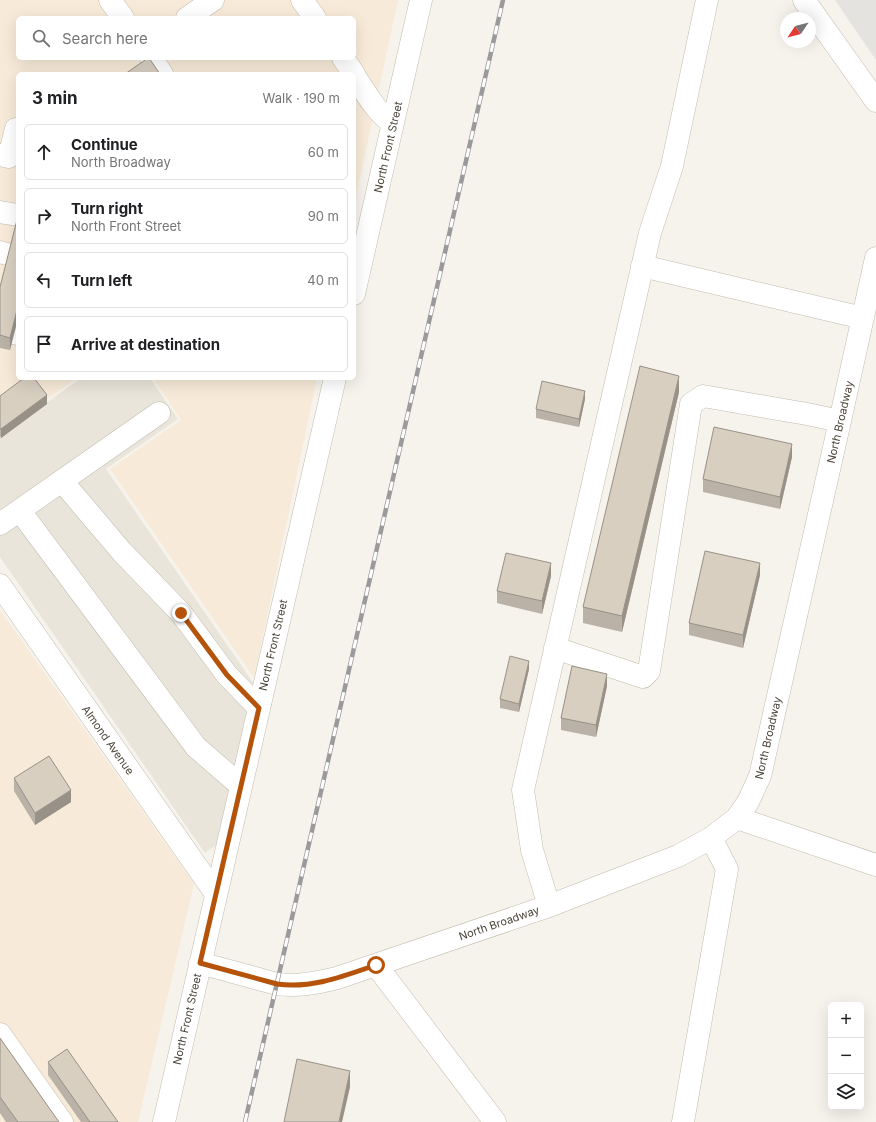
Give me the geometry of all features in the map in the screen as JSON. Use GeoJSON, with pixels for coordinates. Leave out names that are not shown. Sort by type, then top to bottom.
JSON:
{"type":"FeatureCollection","features":[{"type":"Feature","properties":{"kind":"street"},"geometry":{"type":"LineString","coordinates":[[110,0],[122,16]]}},
{"type":"Feature","properties":{"kind":"street"},"geometry":{"type":"LineString","coordinates":[[190,16],[213,0]]}},
{"type":"Feature","properties":{"kind":"street"},"geometry":{"type":"LineString","coordinates":[[302,0],[314,16]]}},
{"type":"Feature","properties":{"kind":"street","name":"North Front Street"},"geometry":{"type":"LineString","coordinates":[[356,285],[421,0]]}},
{"type":"Feature","properties":{"kind":"street"},"geometry":{"type":"LineString","coordinates":[[549,906],[532,850],[523,790],[642,266],[650,233],[672,166],[707,0]]}},
{"type":"Feature","properties":{"kind":"street"},"geometry":{"type":"LineString","coordinates":[[804,0],[876,102]]}},
{"type":"Feature","properties":{"kind":"street"},"geometry":{"type":"LineString","coordinates":[[152,60],[161,72]]}},
{"type":"Feature","properties":{"kind":"street"},"geometry":{"type":"LineString","coordinates":[[344,60],[352,72]]}},
{"type":"Feature","properties":{"kind":"street"},"geometry":{"type":"LineString","coordinates":[[356,77],[380,113],[387,120],[393,123]]}},
{"type":"Feature","properties":{"kind":"street"},"geometry":{"type":"LineString","coordinates":[[0,155],[9,157],[16,130]]}},
{"type":"Feature","properties":{"kind":"street"},"geometry":{"type":"LineString","coordinates":[[0,212],[16,215]]}},
{"type":"Feature","properties":{"kind":"street","name":"North Broadway"},"geometry":{"type":"LineString","coordinates":[[200,963],[277,984],[286,985],[312,983],[348,975],[549,906],[678,856],[711,838],[737,818],[748,802],[760,776],[876,258]]}},
{"type":"Feature","properties":{"kind":"street"},"geometry":{"type":"LineString","coordinates":[[642,266],[863,318]]}},
{"type":"Feature","properties":{"kind":"street","name":"North Front Street"},"geometry":{"type":"LineString","coordinates":[[164,1122],[335,380]]}},
{"type":"Feature","properties":{"kind":"street"},"geometry":{"type":"LineString","coordinates":[[555,648],[643,677],[649,671],[691,404],[703,396],[840,421]]}},
{"type":"Feature","properties":{"kind":"street"},"geometry":{"type":"LineString","coordinates":[[0,524],[159,413]]}},
{"type":"Feature","properties":{"kind":"street"},"geometry":{"type":"LineString","coordinates":[[62,481],[122,552],[181,613],[227,675],[259,708]]}},
{"type":"Feature","properties":{"kind":"street"},"geometry":{"type":"LineString","coordinates":[[20,511],[196,747],[241,786]]}},
{"type":"Feature","properties":{"kind":"street","name":"Almond Avenue"},"geometry":{"type":"LineString","coordinates":[[0,585],[216,894]]}},
{"type":"Feature","properties":{"kind":"street"},"geometry":{"type":"LineString","coordinates":[[737,818],[876,865]]}},
{"type":"Feature","properties":{"kind":"street"},"geometry":{"type":"LineString","coordinates":[[683,1122],[728,869],[711,838]]}},
{"type":"Feature","properties":{"kind":"street"},"geometry":{"type":"LineString","coordinates":[[376,965],[495,1122]]}},
{"type":"Feature","properties":{"kind":"street"},"geometry":{"type":"LineString","coordinates":[[0,1034],[62,1122]]}},
{"type":"Feature","properties":{"kind":"shaded area"},"geometry":{"type":"Polygon","coordinates":[[[0,0],[398,0],[356,197],[356,72],[16,72],[16,380],[74,380],[0,433],[0,0]]]}},
{"type":"Feature","properties":{"kind":"shaded area"},"geometry":{"type":"Polygon","coordinates":[[[835,0],[876,0],[876,60],[835,0]]]}},
{"type":"Feature","properties":{"kind":"shaded area"},"geometry":{"type":"Polygon","coordinates":[[[78,380],[151,380],[178,419],[106,469],[254,684],[219,843],[205,853],[0,557],[0,436],[78,380]]]}},
{"type":"Feature","properties":{"kind":"shaded area"},"geometry":{"type":"Polygon","coordinates":[[[154,380],[317,380],[254,678],[110,469],[181,420],[154,380]]]}},
{"type":"Feature","properties":{"kind":"shaded area"},"geometry":{"type":"Polygon","coordinates":[[[0,610],[194,884],[138,1122],[0,1122],[0,610]]]}},
{"type":"Feature","properties":{"kind":"building"},"geometry":{"type":"Polygon","coordinates":[[[145,60],[150,60],[159,72],[128,72],[145,60]]]}},
{"type":"Feature","properties":{"kind":"building"},"geometry":{"type":"Polygon","coordinates":[[[16,224],[16,314],[10,338],[0,335],[0,287],[16,224]]]}},
{"type":"Feature","properties":{"kind":"building"},"geometry":{"type":"Polygon","coordinates":[[[640,366],[679,376],[622,616],[583,607],[640,366]]]}},
{"type":"Feature","properties":{"kind":"building"},"geometry":{"type":"Polygon","coordinates":[[[21,380],[36,380],[47,395],[1,429],[0,396],[21,380]]]}},
{"type":"Feature","properties":{"kind":"building"},"geometry":{"type":"Polygon","coordinates":[[[542,381],[585,391],[579,419],[536,409],[542,381]]]}},
{"type":"Feature","properties":{"kind":"building"},"geometry":{"type":"Polygon","coordinates":[[[714,427],[792,444],[780,497],[703,479],[714,427]]]}},
{"type":"Feature","properties":{"kind":"building"},"geometry":{"type":"Polygon","coordinates":[[[705,551],[760,563],[743,635],[689,623],[705,551]]]}},
{"type":"Feature","properties":{"kind":"building"},"geometry":{"type":"Polygon","coordinates":[[[506,553],[551,563],[542,601],[497,591],[506,553]]]}},
{"type":"Feature","properties":{"kind":"building"},"geometry":{"type":"Polygon","coordinates":[[[510,656],[529,661],[519,704],[500,699],[510,656]]]}},
{"type":"Feature","properties":{"kind":"building"},"geometry":{"type":"Polygon","coordinates":[[[572,666],[607,674],[596,725],[561,718],[572,666]]]}},
{"type":"Feature","properties":{"kind":"building"},"geometry":{"type":"Polygon","coordinates":[[[49,756],[71,790],[35,813],[14,778],[49,756]]]}},
{"type":"Feature","properties":{"kind":"building"},"geometry":{"type":"Polygon","coordinates":[[[0,1038],[59,1122],[18,1122],[0,1097],[0,1038]]]}},
{"type":"Feature","properties":{"kind":"building"},"geometry":{"type":"Polygon","coordinates":[[[67,1049],[118,1122],[90,1122],[48,1062],[67,1049]]]}},
{"type":"Feature","properties":{"kind":"building"},"geometry":{"type":"Polygon","coordinates":[[[297,1059],[350,1071],[339,1122],[284,1122],[297,1059]]]}},
{"type":"Feature","properties":{"kind":"railway"},"geometry":{"type":"LineString","coordinates":[[245,1122],[503,0]]}},
{"type":"Feature","properties":{"kind":"route"},"geometry":{"type":"LineString","coordinates":[[181,613],[227,675],[259,708],[200,963],[277,984],[286,985],[312,983],[337,978],[376,965]]}}]}
